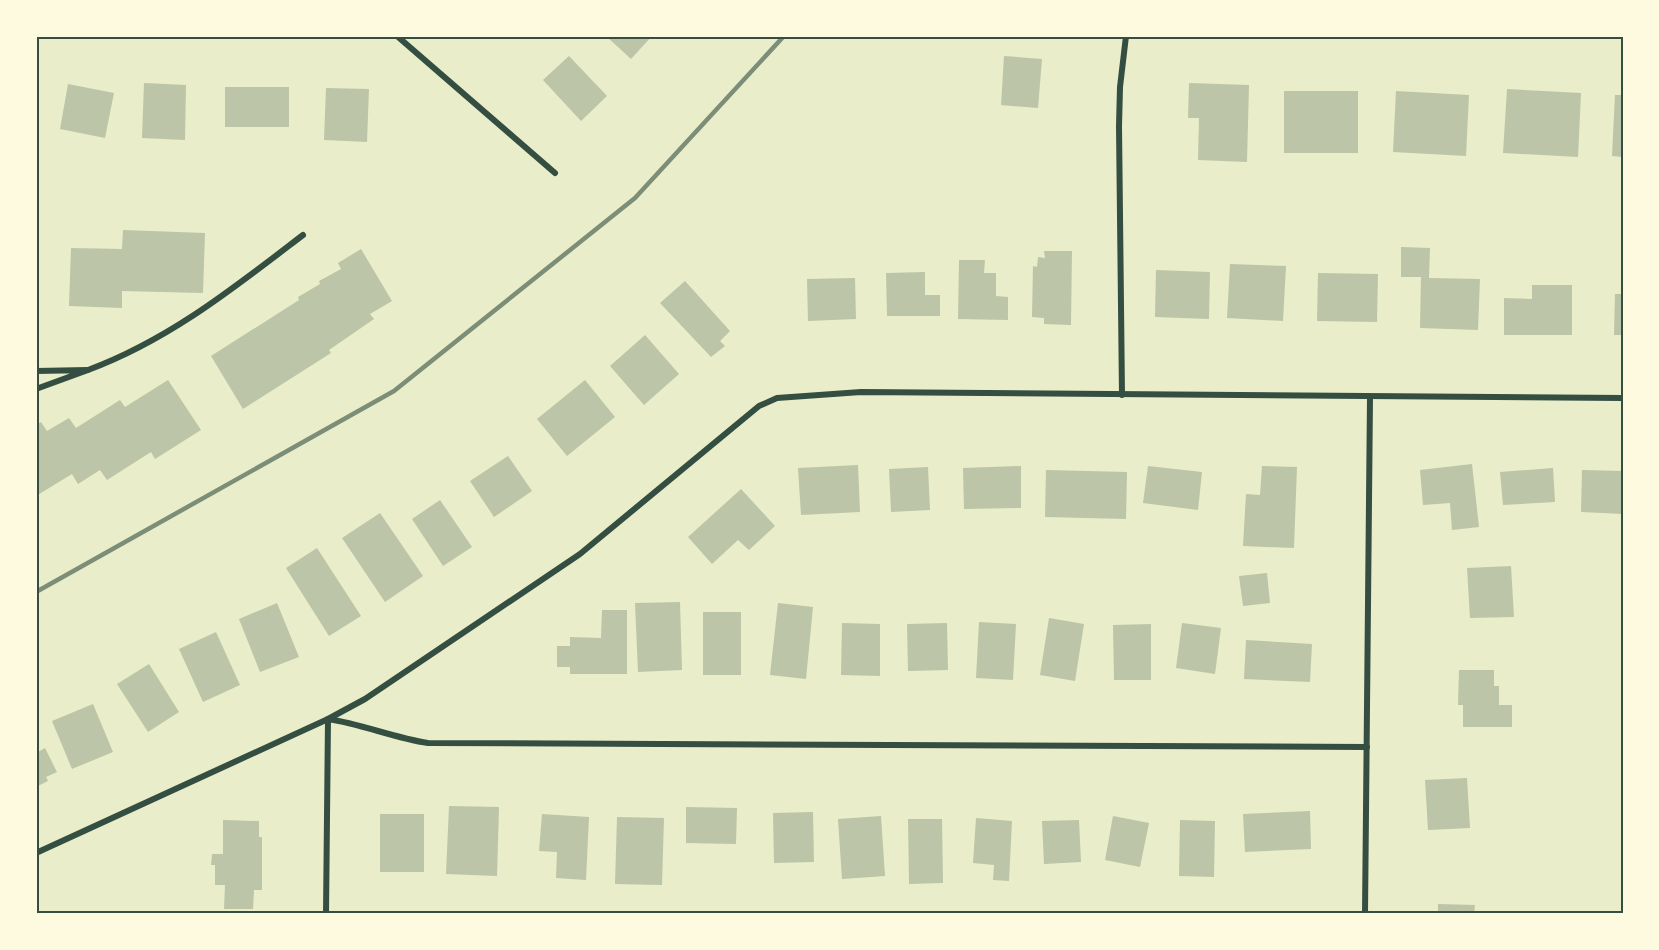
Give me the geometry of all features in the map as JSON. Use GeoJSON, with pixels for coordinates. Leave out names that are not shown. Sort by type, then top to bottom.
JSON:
{"type":"FeatureCollection","features":[{"type":"Feature","properties":{"kind":"street"},"geometry":{"type":"LineString","coordinates":[[397,36],[555,173]]}},
{"type":"Feature","properties":{"kind":"street"},"geometry":{"type":"LineString","coordinates":[[1122,395],[1119,126],[1120,78],[1126,36]]}},
{"type":"Feature","properties":{"kind":"street"},"geometry":{"type":"LineString","coordinates":[[36,389],[88,370],[155,341],[232,289],[303,235]]}},
{"type":"Feature","properties":{"kind":"street"},"geometry":{"type":"LineString","coordinates":[[36,371],[88,370]]}},
{"type":"Feature","properties":{"kind":"street"},"geometry":{"type":"LineString","coordinates":[[36,853],[365,699],[580,554],[759,406],[777,398],[861,392],[1623,398]]}},
{"type":"Feature","properties":{"kind":"street"},"geometry":{"type":"LineString","coordinates":[[1365,914],[1370,397]]}},
{"type":"Feature","properties":{"kind":"street"},"geometry":{"type":"LineString","coordinates":[[328,718],[361,724],[399,738],[428,744],[1367,747]]}},
{"type":"Feature","properties":{"kind":"street"},"geometry":{"type":"LineString","coordinates":[[326,914],[328,718]]}},
{"type":"Feature","properties":{"kind":"building"},"geometry":{"type":"Polygon","coordinates":[[[606,36],[652,36],[631,59],[606,36]]]}},
{"type":"Feature","properties":{"kind":"building"},"geometry":{"type":"Polygon","coordinates":[[[569,56],[607,96],[581,121],[543,80],[569,56]]]}},
{"type":"Feature","properties":{"kind":"building"},"geometry":{"type":"Polygon","coordinates":[[[1004,56],[1042,59],[1038,108],[1001,105],[1004,56]]]}},
{"type":"Feature","properties":{"kind":"building"},"geometry":{"type":"Polygon","coordinates":[[[144,83],[186,85],[185,140],[142,138],[144,83]]]}},
{"type":"Feature","properties":{"kind":"building"},"geometry":{"type":"Polygon","coordinates":[[[1189,83],[1249,85],[1247,162],[1198,160],[1199,118],[1188,118],[1189,83]]]}},
{"type":"Feature","properties":{"kind":"building"},"geometry":{"type":"Polygon","coordinates":[[[68,84],[114,93],[105,138],[60,129],[68,84]]]}},
{"type":"Feature","properties":{"kind":"building"},"geometry":{"type":"Polygon","coordinates":[[[225,87],[289,87],[289,127],[225,127],[225,87]]]}},
{"type":"Feature","properties":{"kind":"building"},"geometry":{"type":"Polygon","coordinates":[[[326,88],[369,89],[367,142],[324,140],[326,88]]]}},
{"type":"Feature","properties":{"kind":"building"},"geometry":{"type":"Polygon","coordinates":[[[1507,89],[1581,93],[1578,157],[1503,153],[1507,89]]]}},
{"type":"Feature","properties":{"kind":"building"},"geometry":{"type":"Polygon","coordinates":[[[1284,91],[1358,91],[1358,153],[1284,153],[1284,91]]]}},
{"type":"Feature","properties":{"kind":"building"},"geometry":{"type":"Polygon","coordinates":[[[1396,91],[1469,95],[1466,156],[1393,152],[1396,91]]]}},
{"type":"Feature","properties":{"kind":"building"},"geometry":{"type":"Polygon","coordinates":[[[1615,95],[1623,95],[1623,157],[1612,156],[1615,95]]]}},
{"type":"Feature","properties":{"kind":"building"},"geometry":{"type":"Polygon","coordinates":[[[123,230],[205,233],[203,293],[122,291],[122,308],[69,306],[71,248],[122,249],[123,230]]]}},
{"type":"Feature","properties":{"kind":"building"},"geometry":{"type":"Polygon","coordinates":[[[1401,247],[1430,248],[1429,278],[1480,279],[1478,330],[1420,328],[1421,277],[1401,277],[1401,247]]]}},
{"type":"Feature","properties":{"kind":"building"},"geometry":{"type":"Polygon","coordinates":[[[361,249],[392,301],[370,314],[374,319],[329,350],[331,353],[243,409],[211,356],[299,300],[298,297],[320,284],[319,281],[341,269],[338,263],[361,249]]]}},
{"type":"Feature","properties":{"kind":"building"},"geometry":{"type":"Polygon","coordinates":[[[1044,251],[1072,251],[1071,325],[1044,324],[1044,318],[1032,317],[1033,266],[1037,267],[1038,257],[1045,258],[1044,251]]]}},
{"type":"Feature","properties":{"kind":"building"},"geometry":{"type":"Polygon","coordinates":[[[959,260],[985,260],[984,273],[996,273],[996,296],[1008,297],[1008,320],[958,319],[959,260]]]}},
{"type":"Feature","properties":{"kind":"building"},"geometry":{"type":"Polygon","coordinates":[[[1230,264],[1286,266],[1283,321],[1227,318],[1230,264]]]}},
{"type":"Feature","properties":{"kind":"building"},"geometry":{"type":"Polygon","coordinates":[[[1156,270],[1210,272],[1209,319],[1155,317],[1156,270]]]}},
{"type":"Feature","properties":{"kind":"building"},"geometry":{"type":"Polygon","coordinates":[[[925,272],[925,295],[940,295],[940,316],[887,316],[886,273],[925,272]]]}},
{"type":"Feature","properties":{"kind":"building"},"geometry":{"type":"Polygon","coordinates":[[[1318,273],[1378,274],[1377,322],[1317,321],[1318,273]]]}},
{"type":"Feature","properties":{"kind":"building"},"geometry":{"type":"Polygon","coordinates":[[[855,278],[856,319],[808,321],[807,279],[855,278]]]}},
{"type":"Feature","properties":{"kind":"building"},"geometry":{"type":"Polygon","coordinates":[[[685,281],[730,331],[720,341],[725,346],[711,357],[660,303],[685,281]]]}},
{"type":"Feature","properties":{"kind":"building"},"geometry":{"type":"Polygon","coordinates":[[[1532,285],[1572,285],[1572,335],[1504,335],[1504,298],[1532,299],[1532,285]]]}},
{"type":"Feature","properties":{"kind":"building"},"geometry":{"type":"Polygon","coordinates":[[[1615,294],[1623,294],[1623,335],[1614,335],[1615,294]]]}},
{"type":"Feature","properties":{"kind":"building"},"geometry":{"type":"Polygon","coordinates":[[[645,335],[679,374],[644,405],[610,366],[645,335]]]}},
{"type":"Feature","properties":{"kind":"building"},"geometry":{"type":"Polygon","coordinates":[[[168,380],[201,430],[155,459],[151,452],[107,480],[100,470],[78,484],[72,474],[36,496],[36,425],[41,422],[47,431],[69,418],[76,428],[120,400],[125,407],[168,380]]]}},
{"type":"Feature","properties":{"kind":"building"},"geometry":{"type":"Polygon","coordinates":[[[585,380],[615,417],[567,456],[537,419],[585,380]]]}},
{"type":"Feature","properties":{"kind":"building"},"geometry":{"type":"Polygon","coordinates":[[[508,456],[532,491],[494,517],[470,481],[508,456]]]}},
{"type":"Feature","properties":{"kind":"building"},"geometry":{"type":"Polygon","coordinates":[[[1472,464],[1479,527],[1452,530],[1450,503],[1423,505],[1420,470],[1472,464]]]}},
{"type":"Feature","properties":{"kind":"building"},"geometry":{"type":"Polygon","coordinates":[[[858,465],[860,512],[801,515],[798,468],[858,465]]]}},
{"type":"Feature","properties":{"kind":"building"},"geometry":{"type":"Polygon","coordinates":[[[1021,466],[1021,508],[964,509],[963,468],[1021,466]]]}},
{"type":"Feature","properties":{"kind":"building"},"geometry":{"type":"Polygon","coordinates":[[[1148,466],[1202,472],[1198,510],[1143,503],[1148,466]]]}},
{"type":"Feature","properties":{"kind":"building"},"geometry":{"type":"Polygon","coordinates":[[[1262,466],[1297,467],[1294,548],[1243,546],[1246,494],[1260,495],[1262,466]]]}},
{"type":"Feature","properties":{"kind":"building"},"geometry":{"type":"Polygon","coordinates":[[[928,467],[930,510],[891,512],[889,469],[928,467]]]}},
{"type":"Feature","properties":{"kind":"building"},"geometry":{"type":"Polygon","coordinates":[[[1553,468],[1555,502],[1503,505],[1500,472],[1553,468]]]}},
{"type":"Feature","properties":{"kind":"building"},"geometry":{"type":"Polygon","coordinates":[[[1046,470],[1127,472],[1126,519],[1045,517],[1046,470]]]}},
{"type":"Feature","properties":{"kind":"building"},"geometry":{"type":"Polygon","coordinates":[[[1582,470],[1623,471],[1623,514],[1581,512],[1582,470]]]}},
{"type":"Feature","properties":{"kind":"building"},"geometry":{"type":"Polygon","coordinates":[[[741,489],[775,526],[749,550],[738,540],[712,564],[688,537],[741,489]]]}},
{"type":"Feature","properties":{"kind":"building"},"geometry":{"type":"Polygon","coordinates":[[[440,500],[472,547],[443,566],[412,519],[440,500]]]}},
{"type":"Feature","properties":{"kind":"building"},"geometry":{"type":"Polygon","coordinates":[[[380,513],[423,576],[385,602],[342,538],[380,513]]]}},
{"type":"Feature","properties":{"kind":"building"},"geometry":{"type":"Polygon","coordinates":[[[317,548],[361,616],[329,636],[286,568],[317,548]]]}},
{"type":"Feature","properties":{"kind":"building"},"geometry":{"type":"Polygon","coordinates":[[[1511,566],[1514,617],[1470,618],[1467,568],[1511,566]]]}},
{"type":"Feature","properties":{"kind":"building"},"geometry":{"type":"Polygon","coordinates":[[[1267,573],[1270,603],[1243,606],[1239,576],[1267,573]]]}},
{"type":"Feature","properties":{"kind":"building"},"geometry":{"type":"Polygon","coordinates":[[[680,602],[682,670],[638,672],[635,603],[680,602]]]}},
{"type":"Feature","properties":{"kind":"building"},"geometry":{"type":"Polygon","coordinates":[[[277,603],[299,657],[260,672],[239,619],[277,603]]]}},
{"type":"Feature","properties":{"kind":"building"},"geometry":{"type":"Polygon","coordinates":[[[778,603],[813,607],[806,679],[770,675],[778,603]]]}},
{"type":"Feature","properties":{"kind":"building"},"geometry":{"type":"Polygon","coordinates":[[[602,610],[627,610],[627,674],[570,674],[570,667],[557,667],[557,646],[570,646],[570,637],[601,638],[602,610]]]}},
{"type":"Feature","properties":{"kind":"building"},"geometry":{"type":"Polygon","coordinates":[[[703,612],[741,612],[741,675],[703,675],[703,612]]]}},
{"type":"Feature","properties":{"kind":"building"},"geometry":{"type":"Polygon","coordinates":[[[1049,618],[1084,624],[1075,681],[1040,675],[1049,618]]]}},
{"type":"Feature","properties":{"kind":"building"},"geometry":{"type":"Polygon","coordinates":[[[979,622],[1016,624],[1013,680],[976,678],[979,622]]]}},
{"type":"Feature","properties":{"kind":"building"},"geometry":{"type":"Polygon","coordinates":[[[842,623],[880,624],[880,676],[841,675],[842,623]]]}},
{"type":"Feature","properties":{"kind":"building"},"geometry":{"type":"Polygon","coordinates":[[[947,623],[948,670],[908,671],[907,624],[947,623]]]}},
{"type":"Feature","properties":{"kind":"building"},"geometry":{"type":"Polygon","coordinates":[[[1182,623],[1221,628],[1215,674],[1176,668],[1182,623]]]}},
{"type":"Feature","properties":{"kind":"building"},"geometry":{"type":"Polygon","coordinates":[[[1151,624],[1151,680],[1114,680],[1113,625],[1151,624]]]}},
{"type":"Feature","properties":{"kind":"building"},"geometry":{"type":"Polygon","coordinates":[[[216,632],[240,685],[203,702],[179,649],[216,632]]]}},
{"type":"Feature","properties":{"kind":"building"},"geometry":{"type":"Polygon","coordinates":[[[1246,640],[1312,644],[1310,682],[1244,679],[1246,640]]]}},
{"type":"Feature","properties":{"kind":"building"},"geometry":{"type":"Polygon","coordinates":[[[149,664],[179,712],[148,732],[117,684],[149,664]]]}},
{"type":"Feature","properties":{"kind":"building"},"geometry":{"type":"Polygon","coordinates":[[[1459,670],[1494,670],[1494,686],[1499,686],[1499,705],[1512,705],[1512,727],[1463,727],[1463,705],[1458,705],[1459,670]]]}},
{"type":"Feature","properties":{"kind":"building"},"geometry":{"type":"Polygon","coordinates":[[[93,704],[113,752],[72,769],[52,721],[93,704]]]}},
{"type":"Feature","properties":{"kind":"building"},"geometry":{"type":"Polygon","coordinates":[[[45,748],[57,772],[46,777],[48,781],[36,787],[36,753],[45,748]]]}},
{"type":"Feature","properties":{"kind":"building"},"geometry":{"type":"Polygon","coordinates":[[[1467,778],[1470,828],[1428,830],[1425,780],[1467,778]]]}},
{"type":"Feature","properties":{"kind":"building"},"geometry":{"type":"Polygon","coordinates":[[[449,806],[499,807],[497,876],[446,874],[449,806]]]}},
{"type":"Feature","properties":{"kind":"building"},"geometry":{"type":"Polygon","coordinates":[[[686,807],[737,808],[736,844],[686,843],[686,807]]]}},
{"type":"Feature","properties":{"kind":"building"},"geometry":{"type":"Polygon","coordinates":[[[1310,811],[1311,849],[1245,852],[1243,814],[1310,811]]]}},
{"type":"Feature","properties":{"kind":"building"},"geometry":{"type":"Polygon","coordinates":[[[813,812],[814,862],[774,863],[773,813],[813,812]]]}},
{"type":"Feature","properties":{"kind":"building"},"geometry":{"type":"Polygon","coordinates":[[[380,814],[424,814],[424,872],[380,872],[380,814]]]}},
{"type":"Feature","properties":{"kind":"building"},"geometry":{"type":"Polygon","coordinates":[[[542,814],[589,817],[586,880],[556,878],[557,852],[539,851],[542,814]]]}},
{"type":"Feature","properties":{"kind":"building"},"geometry":{"type":"Polygon","coordinates":[[[881,816],[885,876],[842,879],[838,819],[881,816]]]}},
{"type":"Feature","properties":{"kind":"building"},"geometry":{"type":"Polygon","coordinates":[[[1113,816],[1149,823],[1140,867],[1105,860],[1113,816]]]}},
{"type":"Feature","properties":{"kind":"building"},"geometry":{"type":"Polygon","coordinates":[[[617,817],[664,818],[662,885],[615,884],[617,817]]]}},
{"type":"Feature","properties":{"kind":"building"},"geometry":{"type":"Polygon","coordinates":[[[976,818],[1012,821],[1009,881],[993,880],[994,865],[973,863],[976,818]]]}},
{"type":"Feature","properties":{"kind":"building"},"geometry":{"type":"Polygon","coordinates":[[[908,819],[942,819],[943,883],[909,884],[908,819]]]}},
{"type":"Feature","properties":{"kind":"building"},"geometry":{"type":"Polygon","coordinates":[[[223,820],[259,821],[259,837],[262,837],[262,890],[254,890],[253,909],[224,909],[225,885],[215,885],[215,865],[211,865],[212,854],[223,854],[223,820]]]}},
{"type":"Feature","properties":{"kind":"building"},"geometry":{"type":"Polygon","coordinates":[[[1079,820],[1081,862],[1044,864],[1042,821],[1079,820]]]}},
{"type":"Feature","properties":{"kind":"building"},"geometry":{"type":"Polygon","coordinates":[[[1180,820],[1215,821],[1214,877],[1179,876],[1180,820]]]}},
{"type":"Feature","properties":{"kind":"building"},"geometry":{"type":"Polygon","coordinates":[[[1438,904],[1475,905],[1474,914],[1438,914],[1438,904]]]}},
{"type":"Feature","properties":{"kind":"railway"},"geometry":{"type":"LineString","coordinates":[[36,592],[394,391],[635,198],[784,36]]}}]}
